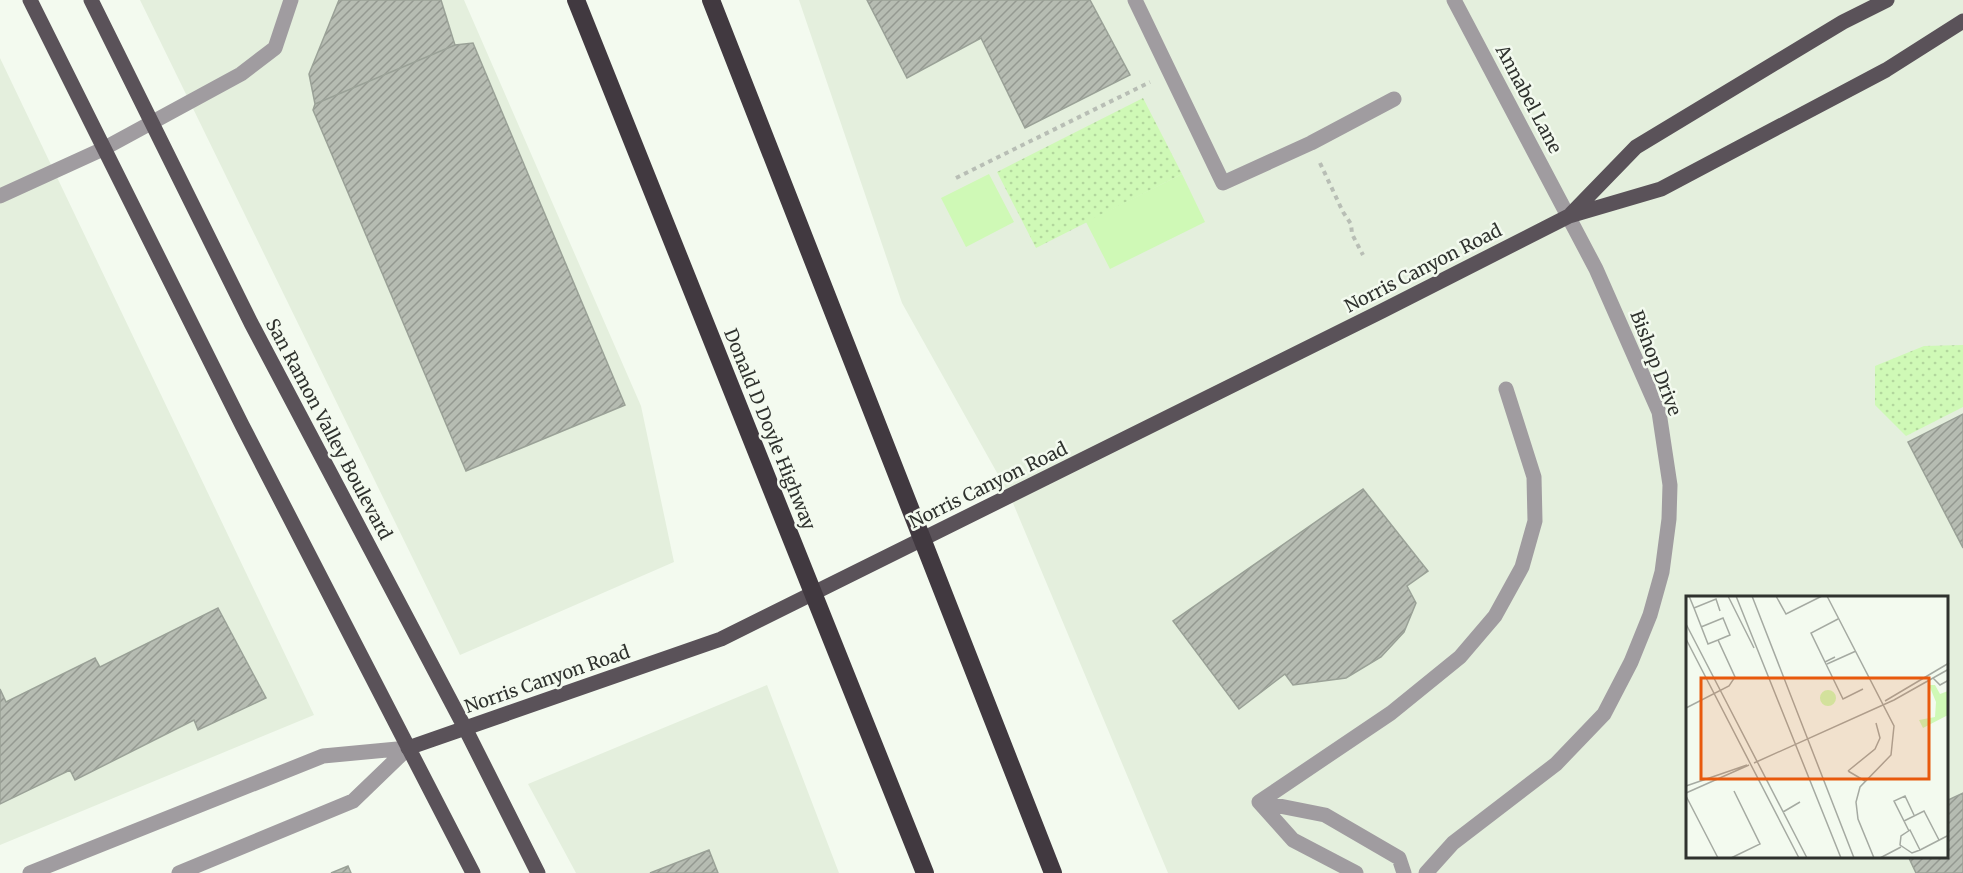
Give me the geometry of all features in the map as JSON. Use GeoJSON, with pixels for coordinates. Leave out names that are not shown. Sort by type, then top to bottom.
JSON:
{"type":"FeatureCollection","features":[{"type":"Feature","properties":{"kind":"highway","name":"Donald D Doyle Highway"},"geometry":{"type":"LineString","coordinates":[[576,0],[925,873]]}},
{"type":"Feature","properties":{"kind":"highway"},"geometry":{"type":"LineString","coordinates":[[711,0],[1053,873]]}},
{"type":"Feature","properties":{"kind":"main road"},"geometry":{"type":"LineString","coordinates":[[30,0],[103,149],[473,873]]}},
{"type":"Feature","properties":{"kind":"main road","name":"San Ramon Valley Boulevard"},"geometry":{"type":"LineString","coordinates":[[90,0],[251,323],[465,728],[538,873]]}},
{"type":"Feature","properties":{"kind":"main road","name":"Norris Canyon Road"},"geometry":{"type":"LineString","coordinates":[[1569,216],[1636,147],[1814,40],[1887,0]]}},
{"type":"Feature","properties":{"kind":"main road","name":"Norris Canyon Road"},"geometry":{"type":"LineString","coordinates":[[408,748],[721,639],[1569,216],[1661,189],[1886,70],[1963,21]]}},
{"type":"Feature","properties":{"kind":"street"},"geometry":{"type":"LineString","coordinates":[[0,196],[103,149],[241,74],[275,48],[291,0]]}},
{"type":"Feature","properties":{"kind":"street"},"geometry":{"type":"LineString","coordinates":[[1135,0],[1223,183],[1311,143],[1394,99]]}},
{"type":"Feature","properties":{"kind":"street","name":"Annabel Lane"},"geometry":{"type":"LineString","coordinates":[[1454,0],[1569,216]]}},
{"type":"Feature","properties":{"kind":"street","name":"Bishop Drive"},"geometry":{"type":"LineString","coordinates":[[1426,873],[1454,843],[1556,765],[1604,714],[1631,662],[1646,625],[1662,572],[1669,519],[1670,485],[1659,412],[1596,269],[1569,216]]}},
{"type":"Feature","properties":{"kind":"street"},"geometry":{"type":"LineString","coordinates":[[1259,802],[1391,713],[1460,657],[1495,616],[1522,567],[1536,521],[1534,477],[1506,389]]}},
{"type":"Feature","properties":{"kind":"street","name":"Norris Canyon Road"},"geometry":{"type":"LineString","coordinates":[[30,873],[323,756],[408,748]]}},
{"type":"Feature","properties":{"kind":"street","name":"Norris Canyon Road"},"geometry":{"type":"LineString","coordinates":[[179,873],[353,801],[408,748]]}},
{"type":"Feature","properties":{"kind":"street"},"geometry":{"type":"LineString","coordinates":[[1259,802],[1293,840],[1356,873]]}},
{"type":"Feature","properties":{"kind":"street"},"geometry":{"type":"LineString","coordinates":[[1259,802],[1325,815],[1399,858],[1404,873]]}},
{"type":"Feature","properties":{"kind":"path"},"geometry":{"type":"LineString","coordinates":[[956,178],[1169,73]]}},
{"type":"Feature","properties":{"kind":"path"},"geometry":{"type":"LineString","coordinates":[[1311,143],[1343,212],[1351,224],[1352,234],[1363,255]]}},
{"type":"Feature","properties":{"kind":"shaded area"},"geometry":{"type":"Polygon","coordinates":[[[140,0],[464,0],[641,406],[674,562],[460,655],[140,0]]]}},
{"type":"Feature","properties":{"kind":"shaded area"},"geometry":{"type":"Polygon","coordinates":[[[799,0],[1963,0],[1963,873],[1168,873],[1010,496],[902,303],[799,0]]]}},
{"type":"Feature","properties":{"kind":"shaded area"},"geometry":{"type":"Polygon","coordinates":[[[0,58],[314,715],[0,845],[0,58]]]}},
{"type":"Feature","properties":{"kind":"shaded area"},"geometry":{"type":"Polygon","coordinates":[[[767,685],[839,873],[576,873],[528,784],[767,685]]]}},
{"type":"Feature","properties":{"kind":"green space"},"geometry":{"type":"Polygon","coordinates":[[[1143,98],[1182,174],[1036,248],[997,172],[1143,98]]]}},
{"type":"Feature","properties":{"kind":"green space"},"geometry":{"type":"Polygon","coordinates":[[[989,174],[1014,222],[966,247],[941,198],[989,174]]]}},
{"type":"Feature","properties":{"kind":"green space"},"geometry":{"type":"Polygon","coordinates":[[[1182,174],[1205,222],[1110,269],[1086,222],[1182,174]]]}},
{"type":"Feature","properties":{"kind":"green space"},"geometry":{"type":"Polygon","coordinates":[[[1963,345],[1963,407],[1906,436],[1875,405],[1875,366],[1924,346],[1963,345]]]}},
{"type":"Feature","properties":{"kind":"building"},"geometry":{"type":"Polygon","coordinates":[[[339,0],[441,0],[455,45],[315,104],[309,74],[339,0]]]}},
{"type":"Feature","properties":{"kind":"building"},"geometry":{"type":"Polygon","coordinates":[[[867,0],[1090,0],[1130,75],[1025,128],[981,38],[907,78],[867,0]]]}},
{"type":"Feature","properties":{"kind":"building"},"geometry":{"type":"Polygon","coordinates":[[[473,43],[625,405],[466,471],[313,110],[315,104],[455,45],[473,43]]]}},
{"type":"Feature","properties":{"kind":"building"},"geometry":{"type":"Polygon","coordinates":[[[1963,414],[1963,548],[1908,442],[1963,414]]]}},
{"type":"Feature","properties":{"kind":"building"},"geometry":{"type":"Polygon","coordinates":[[[1363,489],[1428,571],[1407,586],[1416,603],[1404,632],[1381,657],[1346,678],[1293,685],[1285,674],[1239,709],[1173,621],[1363,489]]]}},
{"type":"Feature","properties":{"kind":"building"},"geometry":{"type":"Polygon","coordinates":[[[218,608],[266,698],[198,730],[194,720],[75,780],[70,770],[0,804],[0,689],[6,702],[95,658],[100,667],[218,608]]]}},
{"type":"Feature","properties":{"kind":"building"},"geometry":{"type":"Polygon","coordinates":[[[1963,793],[1963,873],[1916,873],[1909,858],[1948,858],[1948,800],[1963,793]]]}},
{"type":"Feature","properties":{"kind":"building"},"geometry":{"type":"Polygon","coordinates":[[[709,850],[718,873],[650,873],[709,850]]]}},
{"type":"Feature","properties":{"kind":"building"},"geometry":{"type":"Polygon","coordinates":[[[348,866],[351,873],[331,873],[348,866]]]}}]}
